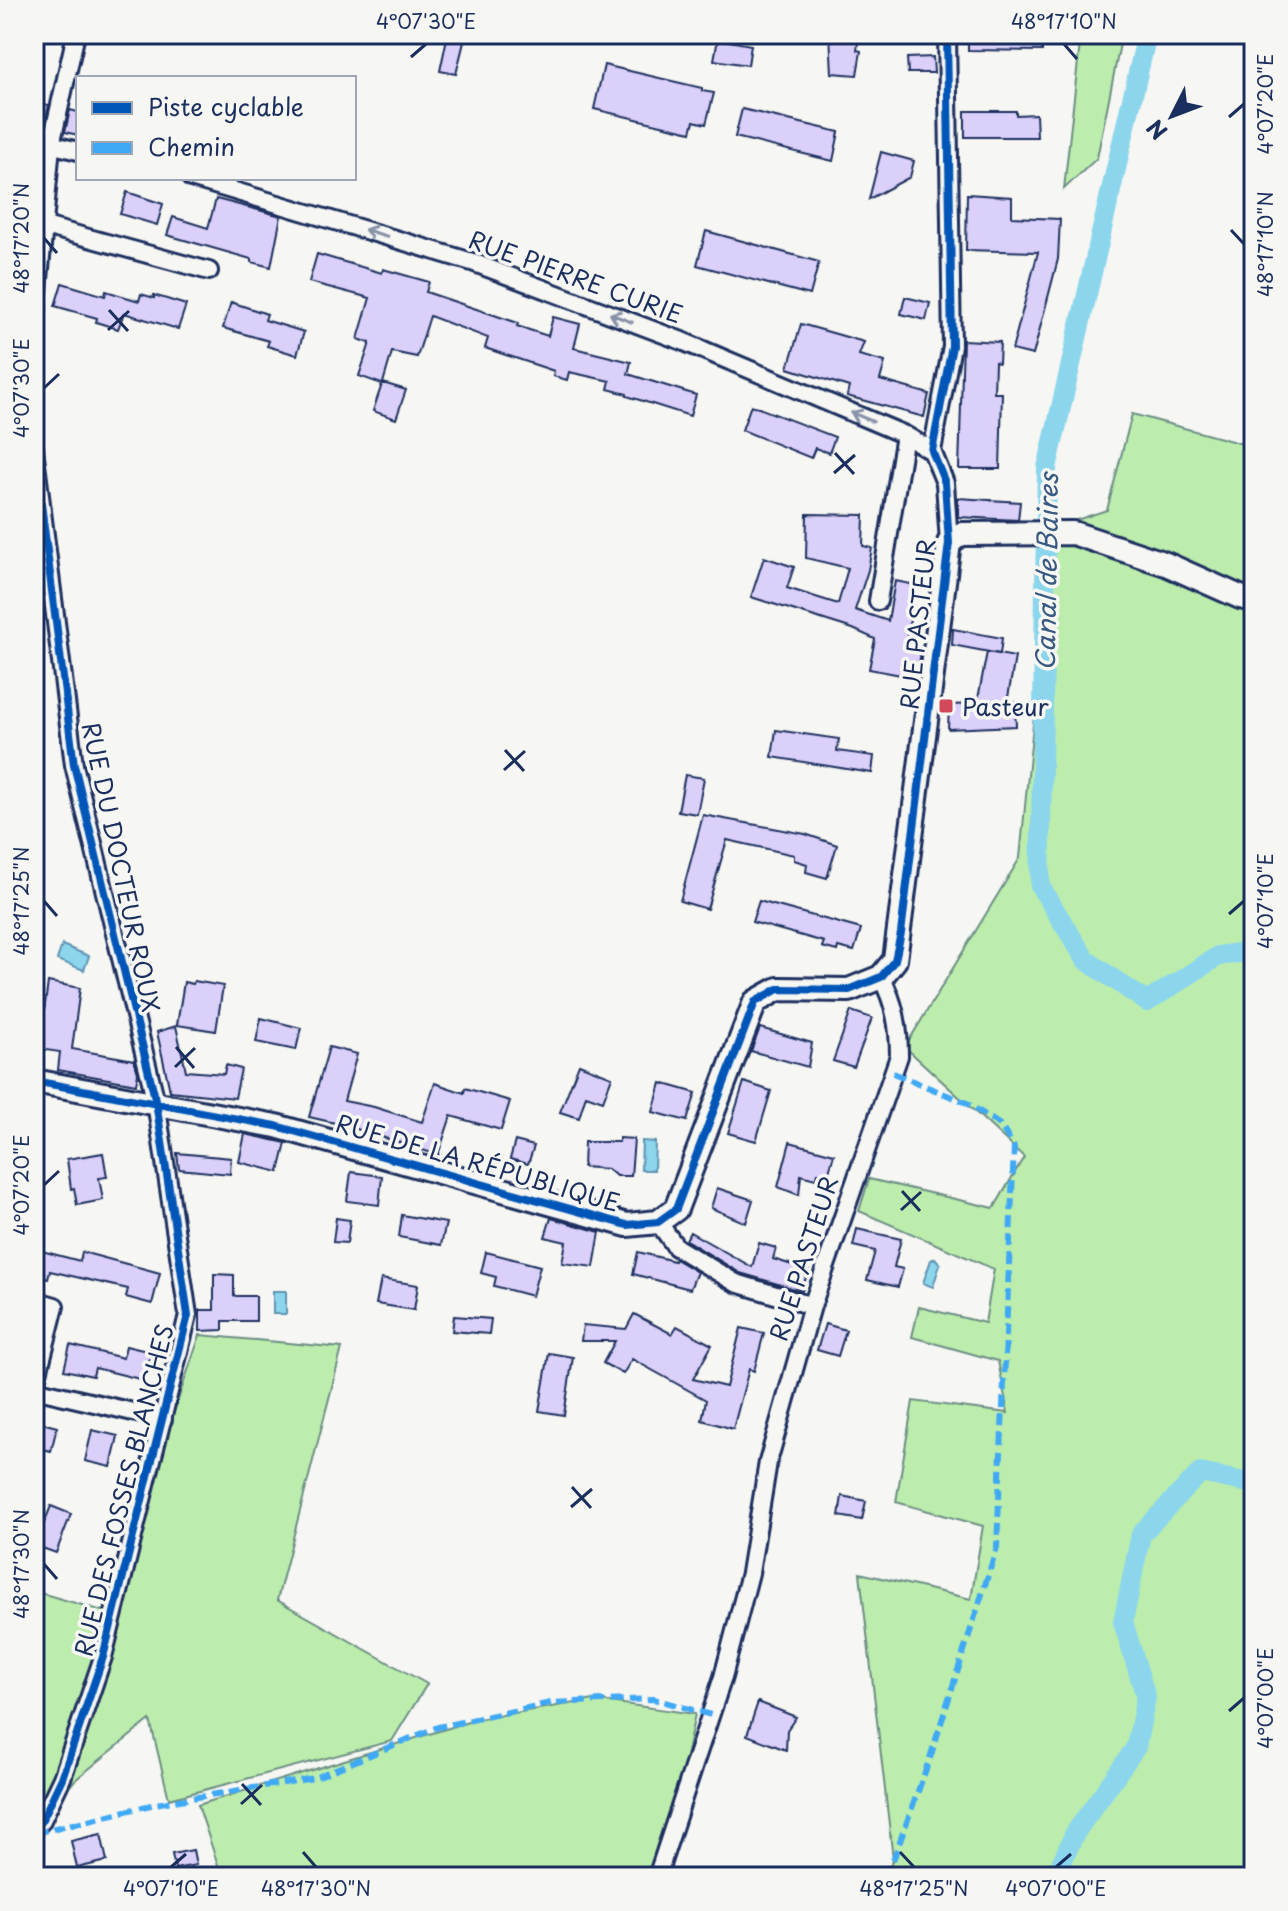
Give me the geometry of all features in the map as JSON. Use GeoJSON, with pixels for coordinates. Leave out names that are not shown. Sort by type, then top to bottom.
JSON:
{"type":"FeatureCollection","features":[{"type":"Feature","properties":{"kind":"street"},"geometry":{"type":"LineString","coordinates":[[34,336],[51,145],[76,34]]}},
{"type":"Feature","properties":{"kind":"street"},"geometry":{"type":"LineString","coordinates":[[932,451],[952,346],[947,34]]}},
{"type":"Feature","properties":{"kind":"street"},"geometry":{"type":"LineString","coordinates":[[34,140],[76,151]]}},
{"type":"Feature","properties":{"kind":"street","name":"RUE PIERRE CURIE"},"geometry":{"type":"LineString","coordinates":[[198,180],[472,262],[682,341],[905,435],[932,451]]}},
{"type":"Feature","properties":{"kind":"street"},"geometry":{"type":"LineString","coordinates":[[45,226],[209,271]]}},
{"type":"Feature","properties":{"kind":"street"},"geometry":{"type":"LineString","coordinates":[[878,601],[905,435]]}},
{"type":"Feature","properties":{"kind":"street","name":"RUE DU DOCTEUR ROUX"},"geometry":{"type":"LineString","coordinates":[[34,448],[74,765],[156,1102]]}},
{"type":"Feature","properties":{"kind":"street","name":"RUE PASTEUR"},"geometry":{"type":"LineString","coordinates":[[657,1877],[723,1677],[750,1573],[768,1462],[812,1306],[899,1056],[899,1026],[891,995],[881,977],[895,960],[901,933],[949,543],[945,483],[932,451]]}},
{"type":"Feature","properties":{"kind":"street"},"geometry":{"type":"LineString","coordinates":[[949,543],[961,534],[1073,533],[1166,564],[1240,597],[1254,600]]}},
{"type":"Feature","properties":{"kind":"street"},"geometry":{"type":"LineString","coordinates":[[812,1306],[736,1283],[676,1247],[658,1222],[676,1209],[755,1002],[778,989],[849,990],[881,977]]}},
{"type":"Feature","properties":{"kind":"street","name":"RUE DE LA RÉPUBLIQUE"},"geometry":{"type":"LineString","coordinates":[[34,1081],[276,1126],[627,1225],[658,1222]]}},
{"type":"Feature","properties":{"kind":"street","name":"RUE DES FOSSES BLANCHES"},"geometry":{"type":"LineString","coordinates":[[34,1829],[41,1822],[62,1778],[103,1657],[188,1315],[156,1102]]}},
{"type":"Feature","properties":{"kind":"street"},"geometry":{"type":"LineString","coordinates":[[34,1300],[55,1306],[34,1389],[163,1419]]}},
{"type":"Feature","properties":{"kind":"green space"},"geometry":{"type":"Polygon","coordinates":[[[1081,34],[1122,34],[1097,158],[1064,189],[1081,34]]]}},
{"type":"Feature","properties":{"kind":"green space"},"geometry":{"type":"Polygon","coordinates":[[[1132,414],[1254,447],[1254,1877],[886,1877],[893,1859],[860,1573],[971,1599],[983,1526],[896,1502],[913,1401],[1008,1413],[998,1361],[912,1337],[919,1307],[985,1323],[994,1269],[859,1211],[869,1179],[994,1208],[1024,1157],[905,1047],[1020,858],[1052,528],[1107,510],[1132,414]]]}},
{"type":"Feature","properties":{"kind":"green space"},"geometry":{"type":"Polygon","coordinates":[[[200,1335],[342,1348],[277,1600],[427,1684],[392,1741],[169,1799],[150,1720],[75,1780],[34,1832],[34,1591],[106,1612],[200,1335]]]}},
{"type":"Feature","properties":{"kind":"green space"},"geometry":{"type":"Polygon","coordinates":[[[594,1700],[695,1714],[661,1877],[222,1877],[198,1805],[478,1719],[594,1700]]]}},
{"type":"Feature","properties":{"kind":"water"},"geometry":{"type":"Polygon","coordinates":[[[62,945],[89,956],[84,970],[57,960],[62,945]]]}},
{"type":"Feature","properties":{"kind":"water"},"geometry":{"type":"Polygon","coordinates":[[[642,1141],[655,1142],[654,1170],[641,1170],[642,1141]]]}},
{"type":"Feature","properties":{"kind":"water"},"geometry":{"type":"Polygon","coordinates":[[[935,1258],[940,1264],[933,1287],[923,1283],[931,1260],[935,1258]]]}},
{"type":"Feature","properties":{"kind":"water"},"geometry":{"type":"Polygon","coordinates":[[[273,1291],[286,1291],[286,1314],[273,1314],[273,1291]]]}},
{"type":"Feature","properties":{"kind":"building"},"geometry":{"type":"Polygon","coordinates":[[[830,34],[859,34],[857,50],[861,51],[857,75],[832,73],[830,34]]]}},
{"type":"Feature","properties":{"kind":"building"},"geometry":{"type":"Polygon","coordinates":[[[968,34],[1042,34],[1042,51],[968,50],[968,34]]]}},
{"type":"Feature","properties":{"kind":"building"},"geometry":{"type":"Polygon","coordinates":[[[447,38],[464,42],[456,74],[440,71],[447,38]]]}},
{"type":"Feature","properties":{"kind":"building"},"geometry":{"type":"Polygon","coordinates":[[[718,39],[751,45],[748,65],[714,60],[718,39]]]}},
{"type":"Feature","properties":{"kind":"building"},"geometry":{"type":"Polygon","coordinates":[[[933,57],[934,73],[908,73],[907,58],[933,57]]]}},
{"type":"Feature","properties":{"kind":"building"},"geometry":{"type":"Polygon","coordinates":[[[604,65],[714,93],[706,124],[694,121],[691,132],[594,109],[604,65]]]}},
{"type":"Feature","properties":{"kind":"building"},"geometry":{"type":"Polygon","coordinates":[[[34,102],[49,105],[44,127],[34,125],[34,102]]]}},
{"type":"Feature","properties":{"kind":"building"},"geometry":{"type":"Polygon","coordinates":[[[742,109],[839,132],[833,161],[735,137],[742,109]]]}},
{"type":"Feature","properties":{"kind":"building"},"geometry":{"type":"Polygon","coordinates":[[[70,110],[76,112],[76,135],[65,132],[70,110]]]}},
{"type":"Feature","properties":{"kind":"building"},"geometry":{"type":"Polygon","coordinates":[[[965,111],[1036,114],[1037,137],[965,137],[965,111]]]}},
{"type":"Feature","properties":{"kind":"building"},"geometry":{"type":"Polygon","coordinates":[[[881,152],[914,161],[910,177],[869,199],[881,152]]]}},
{"type":"Feature","properties":{"kind":"building"},"geometry":{"type":"Polygon","coordinates":[[[127,192],[163,204],[157,225],[120,214],[127,192]]]}},
{"type":"Feature","properties":{"kind":"building"},"geometry":{"type":"Polygon","coordinates":[[[967,194],[1012,197],[1012,217],[1060,219],[1058,259],[1033,355],[1012,350],[1038,252],[966,250],[967,194]]]}},
{"type":"Feature","properties":{"kind":"building"},"geometry":{"type":"Polygon","coordinates":[[[216,199],[281,216],[271,267],[167,235],[173,217],[208,228],[216,199]]]}},
{"type":"Feature","properties":{"kind":"building"},"geometry":{"type":"Polygon","coordinates":[[[706,231],[819,262],[810,295],[697,265],[706,231]]]}},
{"type":"Feature","properties":{"kind":"building"},"geometry":{"type":"Polygon","coordinates":[[[317,254],[382,273],[383,269],[429,282],[426,292],[548,336],[553,317],[580,324],[574,348],[631,362],[628,374],[696,395],[690,416],[608,389],[610,381],[569,372],[567,380],[553,376],[554,371],[485,348],[488,338],[430,316],[417,357],[392,352],[383,383],[406,390],[396,419],[373,411],[382,384],[359,376],[370,343],[358,339],[370,298],[309,282],[317,254]]]}},
{"type":"Feature","properties":{"kind":"building"},"geometry":{"type":"Polygon","coordinates":[[[62,283],[105,296],[106,291],[139,301],[141,294],[154,298],[154,295],[186,305],[178,329],[124,313],[118,329],[96,322],[97,318],[55,306],[62,283]]]}},
{"type":"Feature","properties":{"kind":"building"},"geometry":{"type":"Polygon","coordinates":[[[905,297],[930,303],[926,320],[901,314],[905,297]]]}},
{"type":"Feature","properties":{"kind":"building"},"geometry":{"type":"Polygon","coordinates":[[[231,302],[267,314],[265,320],[304,332],[297,355],[267,346],[269,341],[223,328],[231,302]]]}},
{"type":"Feature","properties":{"kind":"building"},"geometry":{"type":"Polygon","coordinates":[[[801,324],[864,342],[859,355],[885,362],[880,380],[929,394],[924,417],[847,396],[849,387],[788,368],[801,324]]]}},
{"type":"Feature","properties":{"kind":"building"},"geometry":{"type":"Polygon","coordinates":[[[963,340],[1000,342],[999,363],[995,362],[994,393],[1002,393],[1000,469],[959,469],[963,340]]]}},
{"type":"Feature","properties":{"kind":"building"},"geometry":{"type":"Polygon","coordinates":[[[751,405],[835,437],[829,453],[815,448],[811,458],[742,430],[751,405]]]}},
{"type":"Feature","properties":{"kind":"building"},"geometry":{"type":"Polygon","coordinates":[[[958,498],[1020,502],[1018,520],[958,517],[958,498]]]}},
{"type":"Feature","properties":{"kind":"building"},"geometry":{"type":"Polygon","coordinates":[[[807,514],[864,515],[863,546],[872,548],[855,610],[888,621],[895,581],[916,585],[905,648],[921,651],[917,678],[869,669],[875,639],[853,629],[751,597],[764,557],[794,567],[787,588],[838,604],[848,568],[806,558],[807,514]]]}},
{"type":"Feature","properties":{"kind":"building"},"geometry":{"type":"Polygon","coordinates":[[[953,629],[1002,638],[1000,654],[952,645],[953,629]]]}},
{"type":"Feature","properties":{"kind":"building"},"geometry":{"type":"Polygon","coordinates":[[[987,652],[1015,657],[1007,703],[1015,702],[1016,726],[948,729],[949,705],[977,704],[987,652]]]}},
{"type":"Feature","properties":{"kind":"building"},"geometry":{"type":"Polygon","coordinates":[[[776,730],[839,739],[837,751],[874,756],[872,773],[772,757],[776,730]]]}},
{"type":"Feature","properties":{"kind":"building"},"geometry":{"type":"Polygon","coordinates":[[[685,775],[704,778],[697,814],[678,811],[685,775]]]}},
{"type":"Feature","properties":{"kind":"building"},"geometry":{"type":"Polygon","coordinates":[[[703,815],[805,834],[837,845],[827,878],[806,872],[807,864],[794,860],[794,855],[727,840],[707,909],[680,901],[703,815]]]}},
{"type":"Feature","properties":{"kind":"building"},"geometry":{"type":"Polygon","coordinates":[[[759,901],[861,929],[854,951],[822,947],[824,942],[752,922],[759,901]]]}},
{"type":"Feature","properties":{"kind":"building"},"geometry":{"type":"Polygon","coordinates":[[[194,981],[223,986],[216,1031],[177,1025],[184,982],[193,984],[194,981]]]}},
{"type":"Feature","properties":{"kind":"building"},"geometry":{"type":"Polygon","coordinates":[[[48,982],[80,988],[72,1049],[134,1060],[138,1073],[136,1084],[58,1070],[60,1052],[39,1049],[48,982]]]}},
{"type":"Feature","properties":{"kind":"building"},"geometry":{"type":"Polygon","coordinates":[[[851,1011],[872,1018],[854,1067],[833,1061],[851,1011]]]}},
{"type":"Feature","properties":{"kind":"building"},"geometry":{"type":"Polygon","coordinates":[[[261,1018],[301,1028],[296,1050],[256,1042],[261,1018]]]}},
{"type":"Feature","properties":{"kind":"building"},"geometry":{"type":"Polygon","coordinates":[[[176,1026],[186,1071],[224,1074],[226,1065],[241,1069],[235,1098],[170,1091],[157,1032],[176,1026]]]}},
{"type":"Feature","properties":{"kind":"building"},"geometry":{"type":"Polygon","coordinates":[[[760,1028],[812,1043],[808,1067],[751,1051],[760,1028]]]}},
{"type":"Feature","properties":{"kind":"building"},"geometry":{"type":"Polygon","coordinates":[[[329,1047],[357,1054],[344,1101],[422,1122],[435,1083],[464,1093],[465,1088],[510,1101],[501,1130],[451,1116],[438,1155],[309,1117],[329,1047]]]}},
{"type":"Feature","properties":{"kind":"building"},"geometry":{"type":"Polygon","coordinates":[[[579,1064],[612,1077],[603,1101],[586,1095],[579,1118],[560,1112],[579,1064]]]}},
{"type":"Feature","properties":{"kind":"building"},"geometry":{"type":"Polygon","coordinates":[[[744,1082],[771,1091],[756,1141],[728,1133],[744,1082]]]}},
{"type":"Feature","properties":{"kind":"building"},"geometry":{"type":"Polygon","coordinates":[[[661,1083],[696,1093],[687,1121],[653,1112],[661,1083]]]}},
{"type":"Feature","properties":{"kind":"building"},"geometry":{"type":"Polygon","coordinates":[[[245,1134],[286,1143],[279,1172],[239,1162],[245,1134]]]}},
{"type":"Feature","properties":{"kind":"building"},"geometry":{"type":"Polygon","coordinates":[[[619,1138],[634,1139],[631,1176],[616,1176],[608,1169],[583,1167],[584,1142],[619,1142],[619,1138]]]}},
{"type":"Feature","properties":{"kind":"building"},"geometry":{"type":"Polygon","coordinates":[[[515,1141],[534,1146],[528,1164],[510,1159],[515,1141]]]}},
{"type":"Feature","properties":{"kind":"building"},"geometry":{"type":"Polygon","coordinates":[[[790,1142],[834,1154],[828,1175],[818,1173],[816,1179],[801,1175],[799,1195],[778,1187],[790,1142]]]}},
{"type":"Feature","properties":{"kind":"building"},"geometry":{"type":"Polygon","coordinates":[[[103,1153],[107,1177],[99,1178],[103,1200],[77,1205],[74,1188],[71,1189],[67,1159],[103,1153]]]}},
{"type":"Feature","properties":{"kind":"building"},"geometry":{"type":"Polygon","coordinates":[[[177,1153],[231,1158],[230,1174],[179,1169],[177,1153]]]}},
{"type":"Feature","properties":{"kind":"building"},"geometry":{"type":"Polygon","coordinates":[[[351,1172],[382,1176],[379,1205],[347,1201],[351,1172]]]}},
{"type":"Feature","properties":{"kind":"building"},"geometry":{"type":"Polygon","coordinates":[[[717,1188],[753,1200],[746,1223],[711,1208],[717,1188]]]}},
{"type":"Feature","properties":{"kind":"building"},"geometry":{"type":"Polygon","coordinates":[[[402,1215],[446,1223],[441,1245],[399,1237],[402,1215]]]}},
{"type":"Feature","properties":{"kind":"building"},"geometry":{"type":"Polygon","coordinates":[[[336,1218],[350,1220],[347,1243],[333,1242],[336,1218]]]}},
{"type":"Feature","properties":{"kind":"building"},"geometry":{"type":"Polygon","coordinates":[[[551,1218],[600,1232],[594,1267],[562,1263],[566,1242],[545,1237],[551,1218]]]}},
{"type":"Feature","properties":{"kind":"building"},"geometry":{"type":"Polygon","coordinates":[[[857,1229],[901,1239],[894,1267],[903,1269],[898,1287],[867,1280],[875,1251],[853,1246],[857,1229]]]}},
{"type":"Feature","properties":{"kind":"building"},"geometry":{"type":"Polygon","coordinates":[[[690,1232],[752,1267],[759,1243],[776,1248],[773,1259],[808,1270],[802,1291],[740,1273],[686,1240],[690,1232]]]}},
{"type":"Feature","properties":{"kind":"building"},"geometry":{"type":"Polygon","coordinates":[[[34,1249],[80,1261],[82,1252],[160,1273],[152,1304],[126,1297],[128,1289],[50,1271],[48,1279],[34,1275],[34,1249]]]}},
{"type":"Feature","properties":{"kind":"building"},"geometry":{"type":"Polygon","coordinates":[[[486,1252],[540,1266],[532,1296],[494,1286],[496,1277],[481,1273],[486,1252]]]}},
{"type":"Feature","properties":{"kind":"building"},"geometry":{"type":"Polygon","coordinates":[[[638,1252],[675,1259],[697,1272],[690,1289],[633,1274],[638,1252]]]}},
{"type":"Feature","properties":{"kind":"building"},"geometry":{"type":"Polygon","coordinates":[[[214,1274],[234,1275],[234,1296],[256,1296],[256,1321],[223,1321],[223,1330],[200,1331],[200,1310],[214,1310],[214,1274]]]}},
{"type":"Feature","properties":{"kind":"building"},"geometry":{"type":"Polygon","coordinates":[[[381,1279],[418,1285],[414,1310],[376,1304],[381,1279]]]}},
{"type":"Feature","properties":{"kind":"building"},"geometry":{"type":"Polygon","coordinates":[[[634,1314],[672,1334],[677,1326],[712,1345],[693,1379],[726,1387],[741,1328],[764,1333],[754,1371],[749,1369],[733,1429],[702,1420],[706,1400],[632,1359],[623,1374],[603,1363],[615,1341],[581,1341],[583,1325],[626,1329],[634,1314]]]}},
{"type":"Feature","properties":{"kind":"building"},"geometry":{"type":"Polygon","coordinates":[[[454,1316],[491,1319],[489,1334],[452,1331],[454,1316]]]}},
{"type":"Feature","properties":{"kind":"building"},"geometry":{"type":"Polygon","coordinates":[[[825,1324],[846,1330],[838,1356],[817,1350],[825,1324]]]}},
{"type":"Feature","properties":{"kind":"building"},"geometry":{"type":"Polygon","coordinates":[[[70,1345],[123,1358],[126,1346],[151,1352],[144,1380],[95,1368],[93,1376],[64,1370],[70,1345]]]}},
{"type":"Feature","properties":{"kind":"building"},"geometry":{"type":"Polygon","coordinates":[[[549,1353],[573,1357],[564,1415],[539,1411],[549,1353]]]}},
{"type":"Feature","properties":{"kind":"building"},"geometry":{"type":"Polygon","coordinates":[[[34,1421],[57,1427],[51,1451],[34,1447],[34,1421]]]}},
{"type":"Feature","properties":{"kind":"building"},"geometry":{"type":"Polygon","coordinates":[[[92,1430],[118,1436],[111,1467],[85,1461],[92,1430]]]}},
{"type":"Feature","properties":{"kind":"building"},"geometry":{"type":"Polygon","coordinates":[[[842,1496],[866,1501],[862,1520],[839,1516],[842,1496]]]}},
{"type":"Feature","properties":{"kind":"building"},"geometry":{"type":"Polygon","coordinates":[[[51,1506],[71,1514],[56,1553],[34,1545],[38,1527],[42,1528],[51,1506]]]}},
{"type":"Feature","properties":{"kind":"building"},"geometry":{"type":"Polygon","coordinates":[[[758,1702],[796,1717],[787,1730],[786,1750],[747,1735],[758,1702]]]}},
{"type":"Feature","properties":{"kind":"building"},"geometry":{"type":"Polygon","coordinates":[[[101,1834],[107,1861],[77,1868],[71,1841],[101,1834]]]}},
{"type":"Feature","properties":{"kind":"building"},"geometry":{"type":"Polygon","coordinates":[[[193,1850],[196,1865],[175,1869],[172,1854],[193,1850]]]}},
{"type":"Feature","properties":{"kind":"waterway","name":"Canal de Baires"},"geometry":{"type":"LineString","coordinates":[[1147,34],[1047,468],[1040,886],[1086,960],[1147,1002],[1218,956],[1254,951]]}},
{"type":"Feature","properties":{"kind":"waterway","name":"Canal de Baires"},"geometry":{"type":"LineString","coordinates":[[1055,1877],[1075,1833],[1136,1747],[1146,1697],[1123,1622],[1141,1534],[1200,1473],[1254,1484]]}},
{"type":"Feature","properties":{"kind":"marked path"},"geometry":{"type":"LineString","coordinates":[[887,1877],[930,1758],[997,1547],[1014,1147],[1000,1125],[967,1103],[893,1073]]}},
{"type":"Feature","properties":{"kind":"marked path"},"geometry":{"type":"LineString","coordinates":[[35,1833],[155,1804],[314,1778],[438,1727],[551,1703],[654,1699],[711,1715]]}},
{"type":"Feature","properties":{"kind":"cycle path"},"geometry":{"type":"LineString","coordinates":[[34,1081],[276,1126],[627,1225],[658,1222],[676,1209],[755,1002],[778,989],[849,990],[881,977],[895,960],[901,933],[949,543],[945,483],[932,451],[952,346],[947,34]]}},
{"type":"Feature","properties":{"kind":"cycle path"},"geometry":{"type":"LineString","coordinates":[[34,448],[74,765],[156,1102],[188,1315],[103,1657],[62,1778],[41,1822],[34,1829]]}},
{"type":"Feature","properties":{"kind":"place","name":"Pasteur"},"geometry":{"type":"Point","coordinates":[946,706]}}]}
